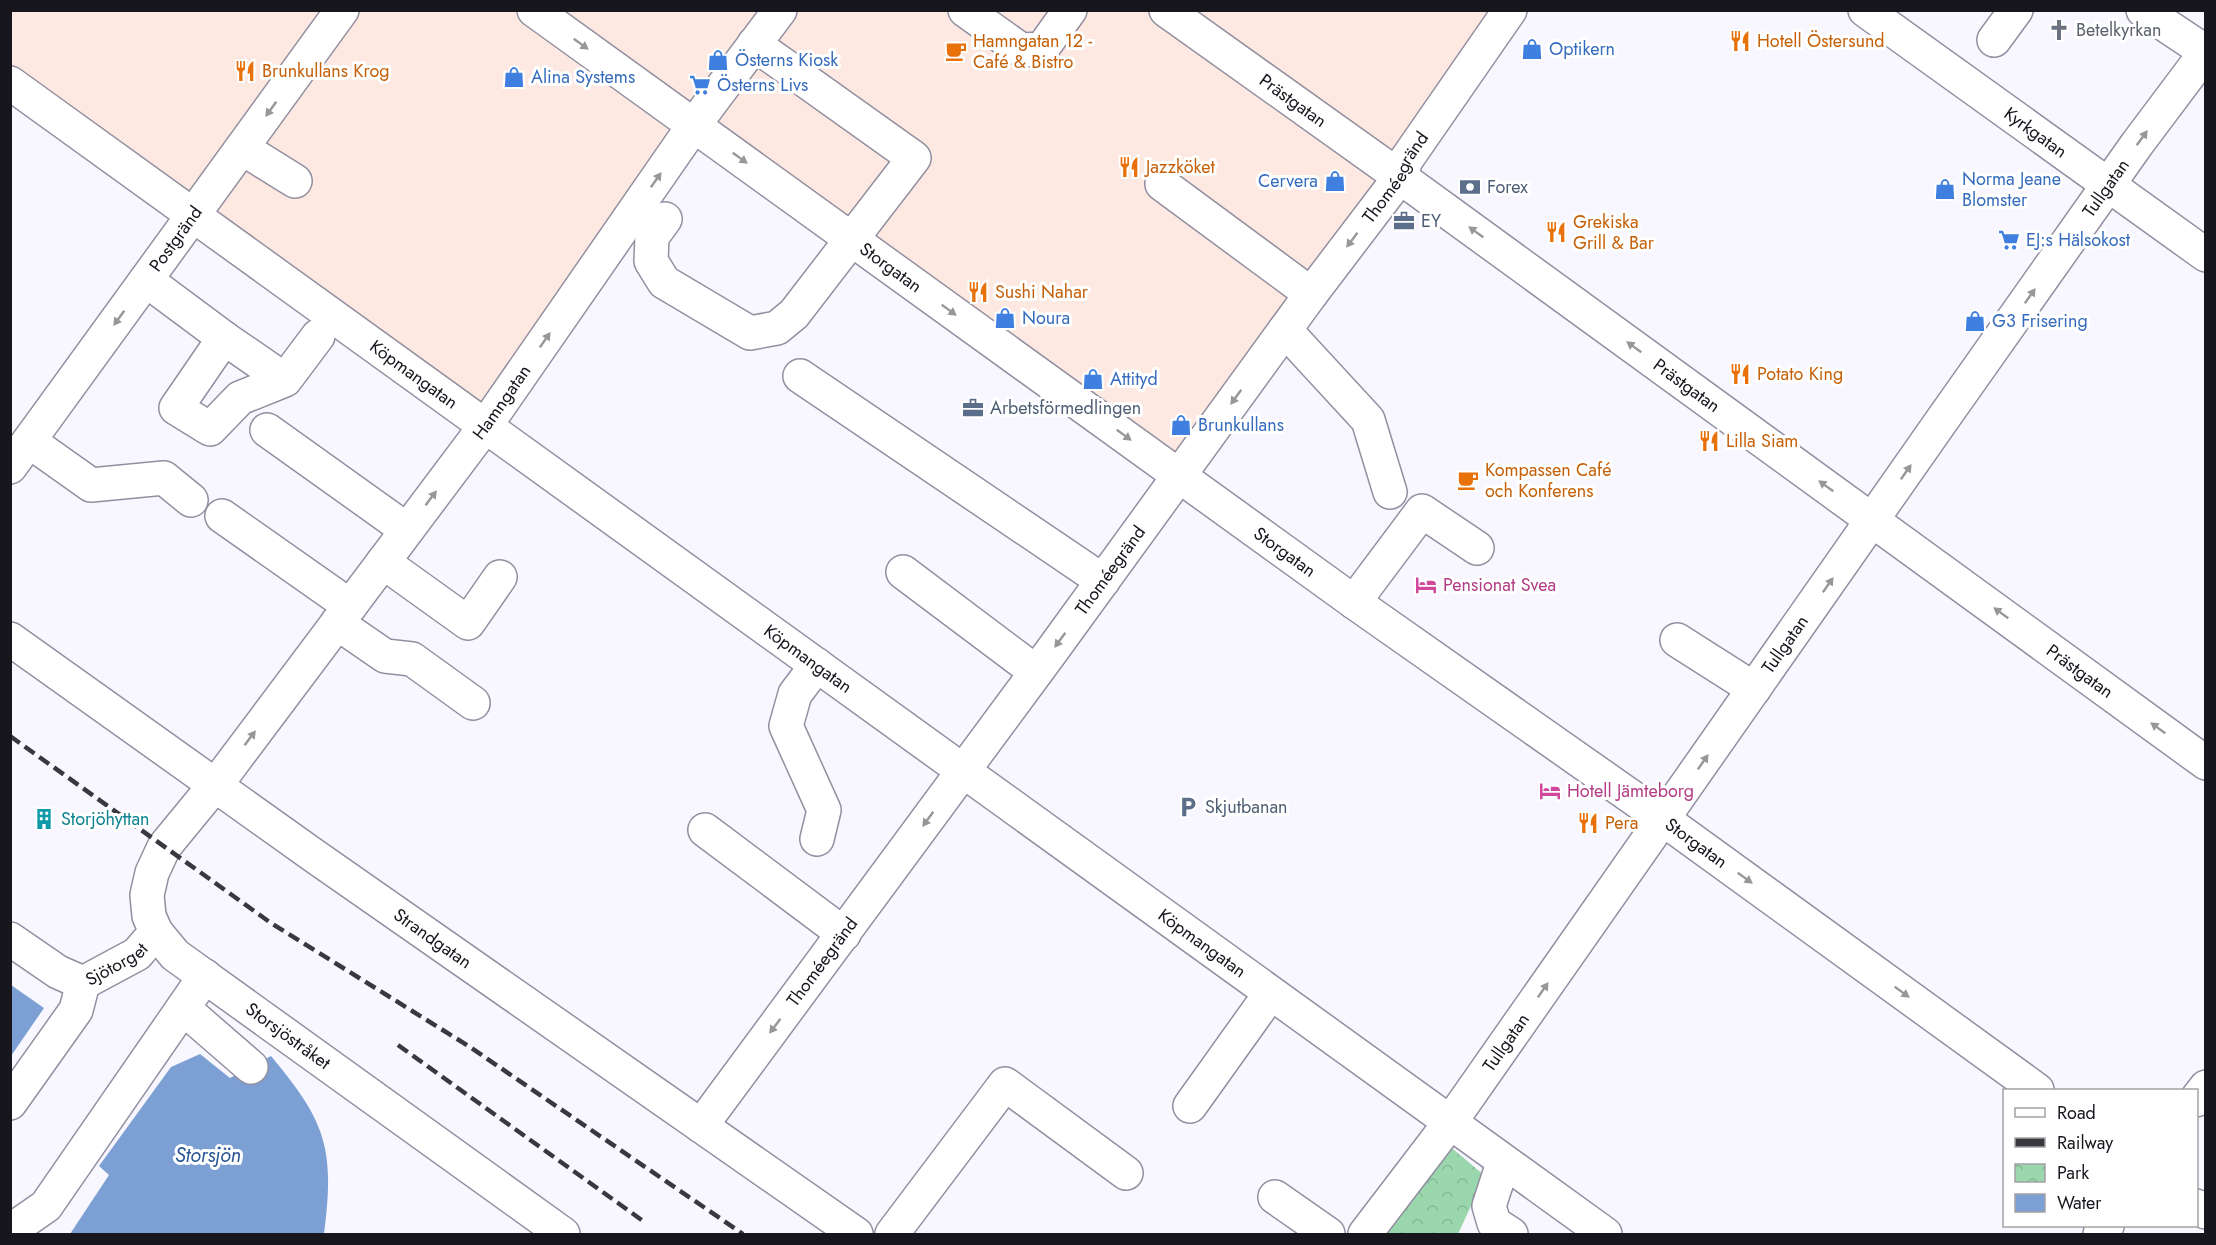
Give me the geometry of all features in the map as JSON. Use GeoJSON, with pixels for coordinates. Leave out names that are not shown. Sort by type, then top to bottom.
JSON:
{"type":"FeatureCollection","features":[{"type":"Feature","properties":{"kind":"street","name":"Postgränd"},"geometry":{"type":"LineString","coordinates":[[10,467],[342,10]]}},
{"type":"Feature","properties":{"kind":"street","name":"Storgatan"},"geometry":{"type":"LineString","coordinates":[[534,10],[1354,602],[1663,819],[2036,1089]]}},
{"type":"Feature","properties":{"kind":"street","name":"Hamngatan"},"geometry":{"type":"LineString","coordinates":[[214,784],[486,425],[694,125],[780,10]]}},
{"type":"Feature","properties":{"kind":"street"},"geometry":{"type":"LineString","coordinates":[[965,10],[1021,50],[1042,49],[1070,10]]}},
{"type":"Feature","properties":{"kind":"street","name":"Prästgatan"},"geometry":{"type":"LineString","coordinates":[[1166,10],[1400,177],[2205,762]]}},
{"type":"Feature","properties":{"kind":"street","name":"Thoméegränd"},"geometry":{"type":"LineString","coordinates":[[701,1126],[963,772],[1311,294],[1400,177],[1406,160],[1510,10]]}},
{"type":"Feature","properties":{"kind":"street","name":"Kyrkgatan"},"geometry":{"type":"LineString","coordinates":[[1864,10],[2205,255]]}},
{"type":"Feature","properties":{"kind":"street"},"geometry":{"type":"LineString","coordinates":[[1994,40],[2016,10]]}},
{"type":"Feature","properties":{"kind":"street"},"geometry":{"type":"LineString","coordinates":[[2143,10],[2205,52]]}},
{"type":"Feature","properties":{"kind":"street"},"geometry":{"type":"LineString","coordinates":[[665,219],[652,237],[651,261],[664,282],[750,333],[777,328],[794,314],[914,158],[754,44]]}},
{"type":"Feature","properties":{"kind":"street","name":"Tullgatan"},"geometry":{"type":"LineString","coordinates":[[1365,1234],[1449,1124],[2108,185],[2205,52]]}},
{"type":"Feature","properties":{"kind":"street","name":"Köpmangatan"},"geometry":{"type":"LineString","coordinates":[[10,83],[486,425],[1449,1124],[1605,1234]]}},
{"type":"Feature","properties":{"kind":"street"},"geometry":{"type":"LineString","coordinates":[[242,148],[295,181]]}},
{"type":"Feature","properties":{"kind":"street"},"geometry":{"type":"LineString","coordinates":[[1162,184],[1311,294]]}},
{"type":"Feature","properties":{"kind":"street"},"geometry":{"type":"LineString","coordinates":[[146,280],[285,380]]}},
{"type":"Feature","properties":{"kind":"street"},"geometry":{"type":"LineString","coordinates":[[1285,330],[1368,420],[1390,492]]}},
{"type":"Feature","properties":{"kind":"street"},"geometry":{"type":"LineString","coordinates":[[224,338],[176,408],[210,429],[240,398],[285,380],[318,336]]}},
{"type":"Feature","properties":{"kind":"street"},"geometry":{"type":"LineString","coordinates":[[800,376],[1103,581]]}},
{"type":"Feature","properties":{"kind":"street"},"geometry":{"type":"LineString","coordinates":[[267,430],[407,530]]}},
{"type":"Feature","properties":{"kind":"street"},"geometry":{"type":"LineString","coordinates":[[29,441],[91,485],[164,478],[191,500]]}},
{"type":"Feature","properties":{"kind":"street"},"geometry":{"type":"LineString","coordinates":[[1354,602],[1422,511],[1477,548]]}},
{"type":"Feature","properties":{"kind":"street"},"geometry":{"type":"LineString","coordinates":[[222,516],[344,614],[384,656],[412,659],[473,703]]}},
{"type":"Feature","properties":{"kind":"street"},"geometry":{"type":"LineString","coordinates":[[383,562],[468,623],[500,577]]}},
{"type":"Feature","properties":{"kind":"street"},"geometry":{"type":"LineString","coordinates":[[903,572],[1036,672]]}},
{"type":"Feature","properties":{"kind":"street","name":"Strandgatan"},"geometry":{"type":"LineString","coordinates":[[10,639],[856,1234]]}},
{"type":"Feature","properties":{"kind":"street"},"geometry":{"type":"LineString","coordinates":[[1677,640],[1754,689]]}},
{"type":"Feature","properties":{"kind":"street"},"geometry":{"type":"LineString","coordinates":[[816,665],[795,694],[786,726],[824,810],[817,839]]}},
{"type":"Feature","properties":{"kind":"street","name":"Storsjöstråket"},"geometry":{"type":"LineString","coordinates":[[214,784],[164,847],[152,873],[147,894],[149,916],[156,932],[175,955],[563,1234]]}},
{"type":"Feature","properties":{"kind":"street"},"geometry":{"type":"LineString","coordinates":[[705,830],[844,934]]}},
{"type":"Feature","properties":{"kind":"street","name":"Sjötorget"},"geometry":{"type":"LineString","coordinates":[[10,939],[58,972],[83,982],[137,954],[156,932]]}},
{"type":"Feature","properties":{"kind":"street"},"geometry":{"type":"LineString","coordinates":[[10,1231],[46,1206],[205,976]]}},
{"type":"Feature","properties":{"kind":"street"},"geometry":{"type":"LineString","coordinates":[[10,1103],[76,1010],[83,982]]}},
{"type":"Feature","properties":{"kind":"street"},"geometry":{"type":"LineString","coordinates":[[1190,1107],[1270,994]]}},
{"type":"Feature","properties":{"kind":"street"},"geometry":{"type":"LineString","coordinates":[[183,1008],[250,1067]]}},
{"type":"Feature","properties":{"kind":"street"},"geometry":{"type":"LineString","coordinates":[[892,1234],[1005,1084],[1126,1173]]}},
{"type":"Feature","properties":{"kind":"street"},"geometry":{"type":"LineString","coordinates":[[1503,1162],[1489,1206],[1494,1222],[1511,1234]]}},
{"type":"Feature","properties":{"kind":"street"},"geometry":{"type":"LineString","coordinates":[[1275,1197],[1328,1234]]}},
{"type":"Feature","properties":{"kind":"shaded area"},"geometry":{"type":"Polygon","coordinates":[[[11,10],[1510,11],[1180,467],[697,117],[485,409],[11,65],[11,10]]]}},
{"type":"Feature","properties":{"kind":"green space"},"geometry":{"type":"Polygon","coordinates":[[[1446,1143],[1485,1176],[1458,1234],[1377,1234],[1446,1143]]]}},
{"type":"Feature","properties":{"kind":"water"},"geometry":{"type":"Polygon","coordinates":[[[11,985],[44,1008],[11,1056],[11,985]]]}},
{"type":"Feature","properties":{"kind":"water","name":"Storsjön"},"geometry":{"type":"Polygon","coordinates":[[[200,1054],[230,1078],[271,1056],[290,1079],[315,1119],[327,1157],[328,1179],[324,1234],[70,1234],[109,1175],[99,1166],[171,1067],[200,1054]]]}},
{"type":"Feature","properties":{"kind":"railway"},"geometry":{"type":"LineString","coordinates":[[10,736],[271,923],[470,1047],[743,1234]]}},
{"type":"Feature","properties":{"kind":"railway"},"geometry":{"type":"LineString","coordinates":[[398,1045],[643,1221]]}},
{"type":"Feature","properties":{"kind":"place","name":"Betelkyrkan"},"geometry":{"type":"Point","coordinates":[2059,30]}},
{"type":"Feature","properties":{"kind":"place","name":"Hotell Östersund"},"geometry":{"type":"Point","coordinates":[1740,41]}},
{"type":"Feature","properties":{"kind":"place","name":"Optikern"},"geometry":{"type":"Point","coordinates":[1532,49]}},
{"type":"Feature","properties":{"kind":"place","name":"Hamngatan 12 - Café & Bistro"},"geometry":{"type":"Point","coordinates":[956,51]}},
{"type":"Feature","properties":{"kind":"place","name":"Österns Kiosk"},"geometry":{"type":"Point","coordinates":[718,60]}},
{"type":"Feature","properties":{"kind":"place","name":"Brunkullans Krog"},"geometry":{"type":"Point","coordinates":[245,71]}},
{"type":"Feature","properties":{"kind":"place","name":"Alina Systems"},"geometry":{"type":"Point","coordinates":[514,77]}},
{"type":"Feature","properties":{"kind":"place","name":"Österns Livs"},"geometry":{"type":"Point","coordinates":[700,85]}},
{"type":"Feature","properties":{"kind":"place","name":"Jazzköket"},"geometry":{"type":"Point","coordinates":[1129,167]}},
{"type":"Feature","properties":{"kind":"place","name":"Cervera"},"geometry":{"type":"Point","coordinates":[1335,181]}},
{"type":"Feature","properties":{"kind":"place","name":"Forex"},"geometry":{"type":"Point","coordinates":[1470,187]}},
{"type":"Feature","properties":{"kind":"place","name":"Norma Jeane Blomster"},"geometry":{"type":"Point","coordinates":[1945,189]}},
{"type":"Feature","properties":{"kind":"place","name":"EY"},"geometry":{"type":"Point","coordinates":[1404,221]}},
{"type":"Feature","properties":{"kind":"place","name":"Grekiska Grill & Bar"},"geometry":{"type":"Point","coordinates":[1556,232]}},
{"type":"Feature","properties":{"kind":"place","name":"EJ:s Hälsokost"},"geometry":{"type":"Point","coordinates":[2009,240]}},
{"type":"Feature","properties":{"kind":"place","name":"Sushi Nahar"},"geometry":{"type":"Point","coordinates":[978,292]}},
{"type":"Feature","properties":{"kind":"place","name":"Noura"},"geometry":{"type":"Point","coordinates":[1005,318]}},
{"type":"Feature","properties":{"kind":"place","name":"G3 Frisering"},"geometry":{"type":"Point","coordinates":[1975,321]}},
{"type":"Feature","properties":{"kind":"place","name":"Potato King"},"geometry":{"type":"Point","coordinates":[1740,374]}},
{"type":"Feature","properties":{"kind":"place","name":"Attityd"},"geometry":{"type":"Point","coordinates":[1093,379]}},
{"type":"Feature","properties":{"kind":"place","name":"Arbetsförmedlingen"},"geometry":{"type":"Point","coordinates":[973,408]}},
{"type":"Feature","properties":{"kind":"place","name":"Brunkullans"},"geometry":{"type":"Point","coordinates":[1181,425]}},
{"type":"Feature","properties":{"kind":"place","name":"Lilla Siam"},"geometry":{"type":"Point","coordinates":[1709,441]}},
{"type":"Feature","properties":{"kind":"place","name":"Kompassen Café och Konferens"},"geometry":{"type":"Point","coordinates":[1468,480]}},
{"type":"Feature","properties":{"kind":"place","name":"Pensionat Svea"},"geometry":{"type":"Point","coordinates":[1426,585]}},
{"type":"Feature","properties":{"kind":"place","name":"Hotell Jämteborg"},"geometry":{"type":"Point","coordinates":[1550,791]}},
{"type":"Feature","properties":{"kind":"place","name":"Skjutbanan"},"geometry":{"type":"Point","coordinates":[1188,807]}},
{"type":"Feature","properties":{"kind":"place","name":"Storjöhyttan"},"geometry":{"type":"Point","coordinates":[44,819]}},
{"type":"Feature","properties":{"kind":"place","name":"Pera"},"geometry":{"type":"Point","coordinates":[1588,823]}}]}
